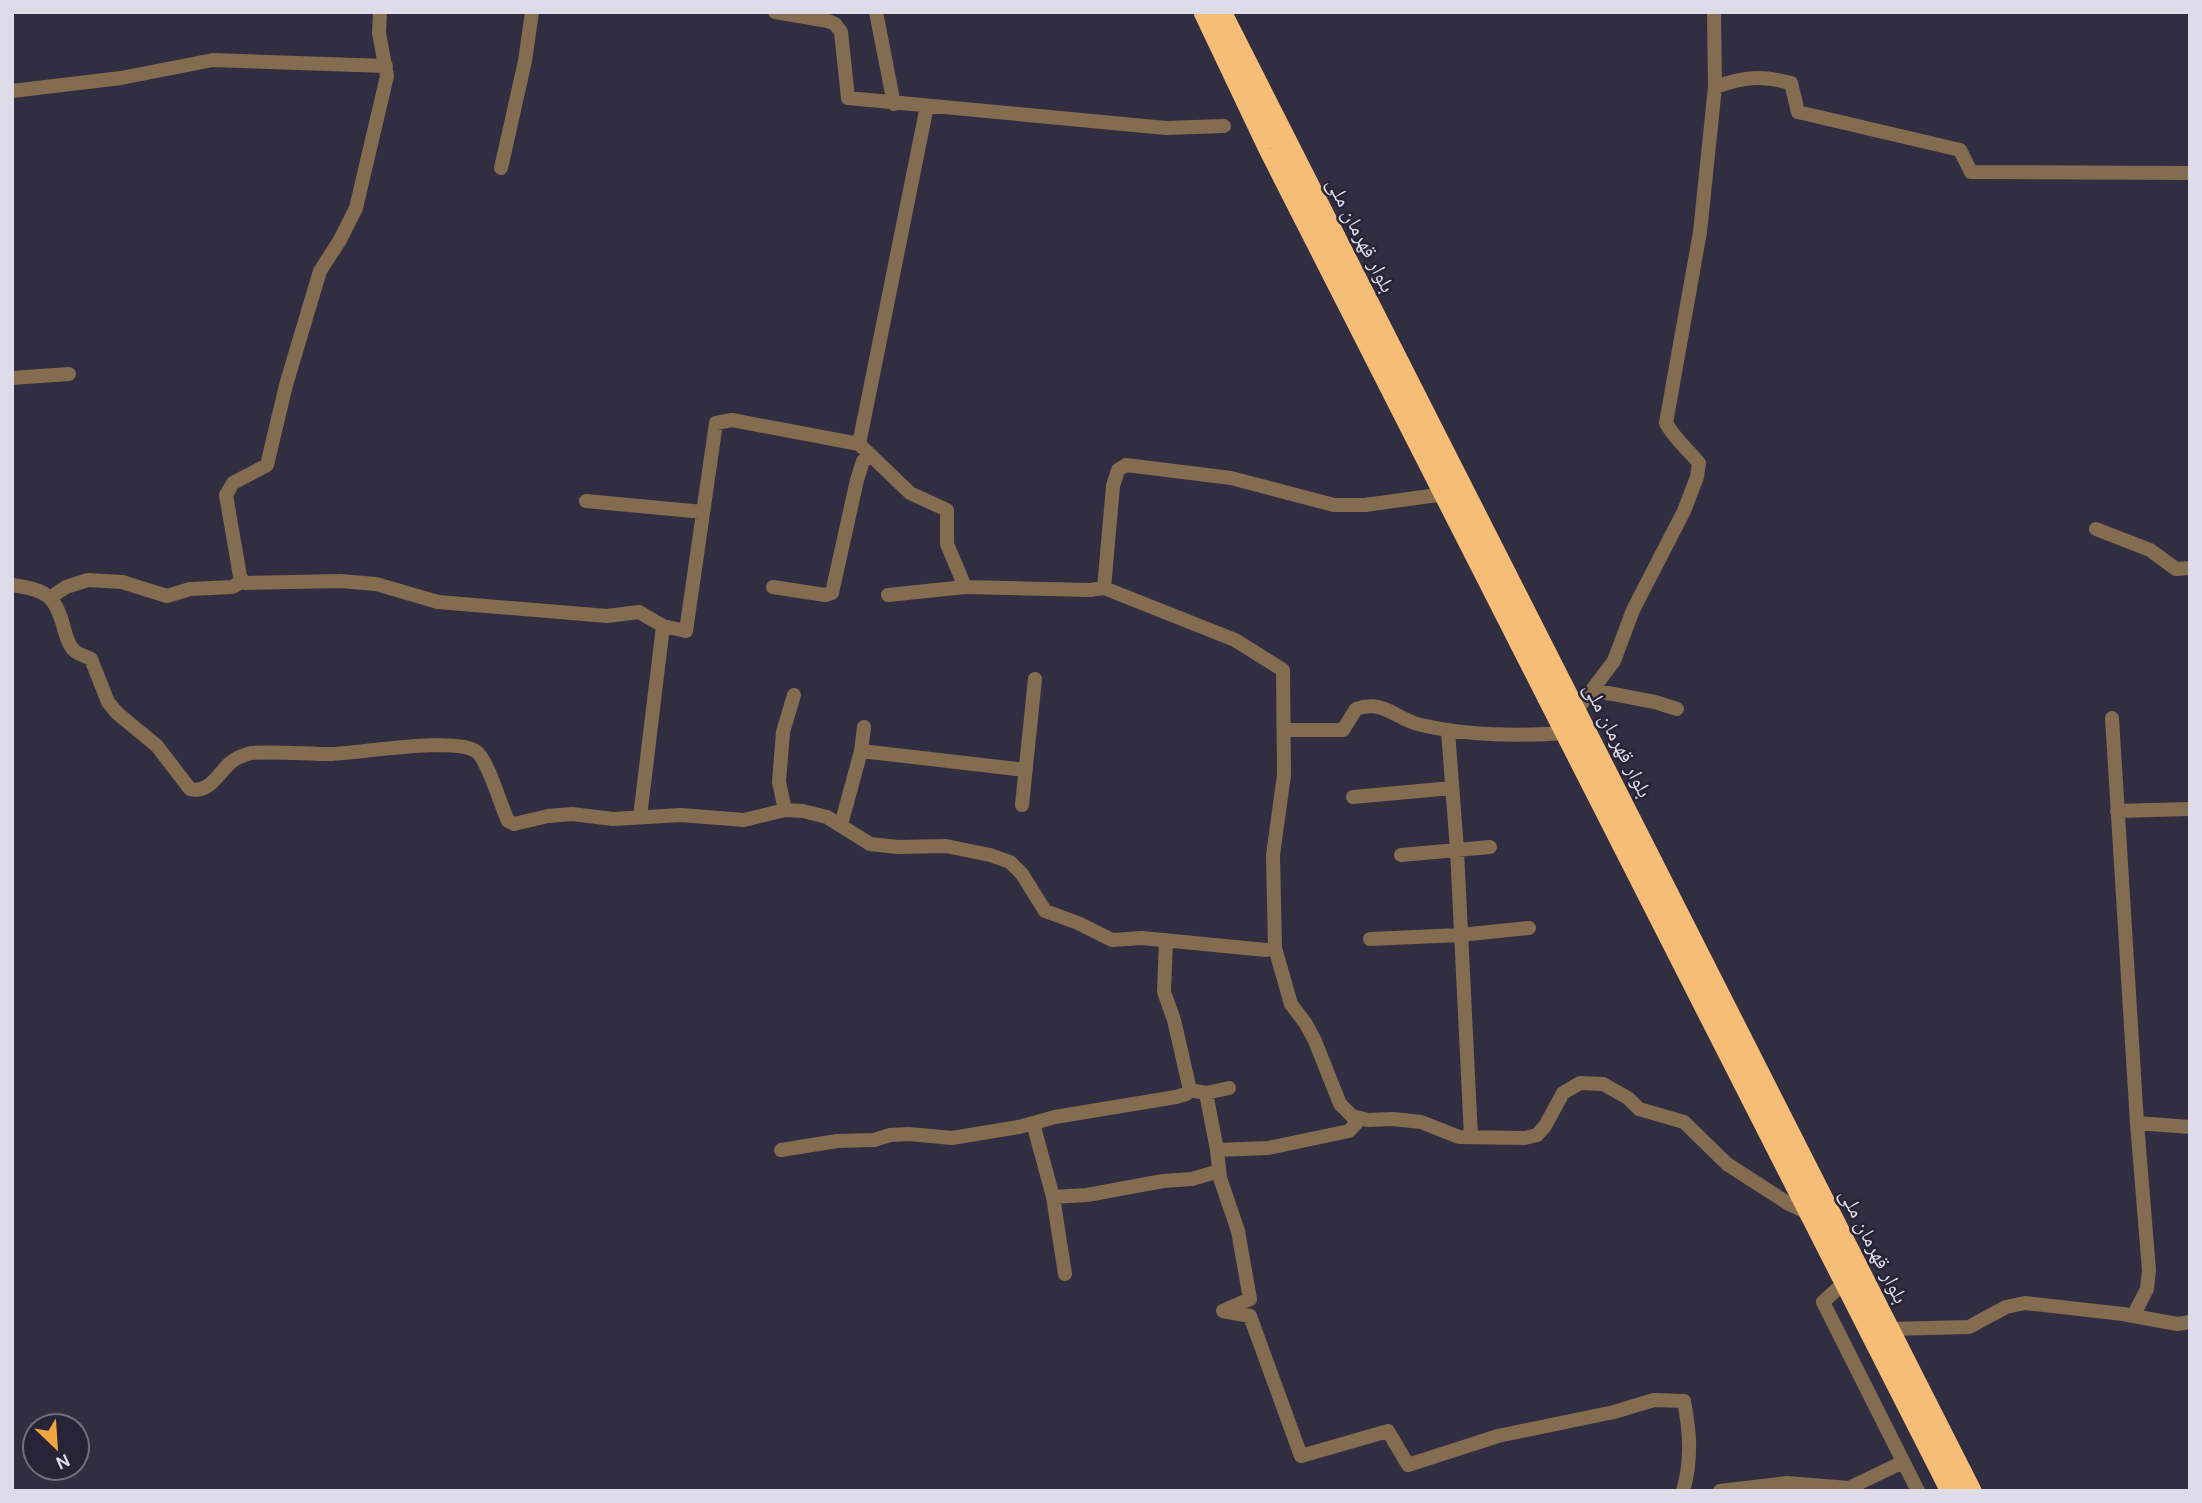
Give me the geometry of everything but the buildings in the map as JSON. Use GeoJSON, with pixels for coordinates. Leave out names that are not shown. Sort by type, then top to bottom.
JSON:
{"type":"FeatureCollection","features":[{"type":"Feature","properties":{"kind":"highway","name":"بلوار قهرمان ملی"},"geometry":{"type":"LineString","coordinates":[[1204,12],[1269,149],[1951,1491]]}},
{"type":"Feature","properties":{"kind":"highway","name":"بلوار قهرمان ملی"},"geometry":{"type":"LineString","coordinates":[[1221,12],[1971,1491]]}},
{"type":"Feature","properties":{"kind":"street"},"geometry":{"type":"LineString","coordinates":[[243,581],[226,495],[233,483],[267,465],[289,376],[320,271],[356,208],[385,90],[386,66],[379,33],[380,12]]}},
{"type":"Feature","properties":{"kind":"street"},"geometry":{"type":"LineString","coordinates":[[501,168],[525,61],[532,12]]}},
{"type":"Feature","properties":{"kind":"street"},"geometry":{"type":"LineString","coordinates":[[775,12],[835,24],[841,32],[848,98],[1166,128],[1224,125]]}},
{"type":"Feature","properties":{"kind":"street"},"geometry":{"type":"LineString","coordinates":[[876,12],[894,104]]}},
{"type":"Feature","properties":{"kind":"street"},"geometry":{"type":"LineString","coordinates":[[1576,711],[1614,661],[1633,610],[1684,511],[1697,477],[1699,463],[1688,449],[1674,438],[1667,424],[1700,232],[1715,87],[1714,12]]}},
{"type":"Feature","properties":{"kind":"street"},"geometry":{"type":"LineString","coordinates":[[12,91],[121,78],[213,60],[386,66]]}},
{"type":"Feature","properties":{"kind":"street"},"geometry":{"type":"LineString","coordinates":[[1715,87],[1742,78],[1769,78],[1791,83],[1798,112],[1960,150],[1971,172],[2190,173]]}},
{"type":"Feature","properties":{"kind":"street"},"geometry":{"type":"LineString","coordinates":[[859,444],[927,106]]}},
{"type":"Feature","properties":{"kind":"street"},"geometry":{"type":"LineString","coordinates":[[12,378],[69,374]]}},
{"type":"Feature","properties":{"kind":"street"},"geometry":{"type":"LineString","coordinates":[[51,597],[66,587],[88,580],[122,582],[167,596],[190,589],[232,587],[243,581],[340,581],[376,584],[438,602],[583,615],[607,616],[639,612],[663,626],[686,631],[716,423],[732,420],[859,444],[910,492],[947,510],[947,544],[965,587]]}},
{"type":"Feature","properties":{"kind":"street"},"geometry":{"type":"LineString","coordinates":[[774,587],[825,595],[831,593],[857,480],[863,461],[871,456]]}},
{"type":"Feature","properties":{"kind":"street"},"geometry":{"type":"LineString","coordinates":[[1104,588],[1113,486],[1118,470],[1126,466],[1231,478],[1334,505],[1365,505],[1444,494]]}},
{"type":"Feature","properties":{"kind":"street"},"geometry":{"type":"LineString","coordinates":[[586,501],[703,512]]}},
{"type":"Feature","properties":{"kind":"street"},"geometry":{"type":"LineString","coordinates":[[2096,529],[2150,550],[2176,569],[2190,568]]}},
{"type":"Feature","properties":{"kind":"street"},"geometry":{"type":"LineString","coordinates":[[12,585],[38,590],[51,597],[59,611],[71,646],[75,652],[91,659],[108,702],[117,713],[157,746],[190,789],[207,788],[229,763],[251,753],[332,754],[443,745],[466,747],[477,752],[484,761],[508,821],[514,824],[548,816],[572,814],[613,819],[681,815],[744,820],[785,810],[803,811],[827,817],[870,844],[898,847],[946,846],[1010,862],[1022,874],[1045,911],[1078,922],[1112,940],[1142,938],[1266,950],[1275,948]]}},
{"type":"Feature","properties":{"kind":"street"},"geometry":{"type":"LineString","coordinates":[[888,595],[965,587],[1090,590],[1104,588],[1235,640],[1283,670],[1283,775],[1273,855],[1275,948],[1291,1004],[1307,1024],[1340,1104],[1352,1116],[1421,1122],[1459,1137],[1525,1138],[1537,1135],[1545,1126],[1563,1093],[1580,1083],[1603,1084],[1628,1098],[1639,1109],[1684,1122],[1727,1164],[1789,1204],[1813,1216],[1834,1221]]}},
{"type":"Feature","properties":{"kind":"street"},"geometry":{"type":"LineString","coordinates":[[640,817],[663,626]]}},
{"type":"Feature","properties":{"kind":"street"},"geometry":{"type":"LineString","coordinates":[[1022,805],[1035,679]]}},
{"type":"Feature","properties":{"kind":"street"},"geometry":{"type":"LineString","coordinates":[[1592,690],[1677,709]]}},
{"type":"Feature","properties":{"kind":"street"},"geometry":{"type":"LineString","coordinates":[[785,810],[779,782],[783,732],[794,695]]}},
{"type":"Feature","properties":{"kind":"street"},"geometry":{"type":"LineString","coordinates":[[1284,730],[1343,730],[1356,709],[1378,705],[1414,723],[1448,732],[1518,736],[1567,733]]}},
{"type":"Feature","properties":{"kind":"street"},"geometry":{"type":"LineString","coordinates":[[2112,718],[2137,1123],[2149,1270],[2147,1289],[2133,1316]]}},
{"type":"Feature","properties":{"kind":"street"},"geometry":{"type":"LineString","coordinates":[[841,825],[861,751],[864,727]]}},
{"type":"Feature","properties":{"kind":"street"},"geometry":{"type":"LineString","coordinates":[[1448,732],[1457,849],[1471,1137]]}},
{"type":"Feature","properties":{"kind":"street"},"geometry":{"type":"LineString","coordinates":[[861,751],[1026,769]]}},
{"type":"Feature","properties":{"kind":"street"},"geometry":{"type":"LineString","coordinates":[[1353,797],[1452,788]]}},
{"type":"Feature","properties":{"kind":"street"},"geometry":{"type":"LineString","coordinates":[[2117,811],[2190,809]]}},
{"type":"Feature","properties":{"kind":"street"},"geometry":{"type":"LineString","coordinates":[[1401,855],[1490,847]]}},
{"type":"Feature","properties":{"kind":"street"},"geometry":{"type":"LineString","coordinates":[[1370,939],[1460,935],[1529,928]]}},
{"type":"Feature","properties":{"kind":"street"},"geometry":{"type":"LineString","coordinates":[[1166,940],[1164,992],[1174,1020],[1190,1090]]}},
{"type":"Feature","properties":{"kind":"street"},"geometry":{"type":"LineString","coordinates":[[1190,1090],[1206,1093],[1229,1088]]}},
{"type":"Feature","properties":{"kind":"street"},"geometry":{"type":"LineString","coordinates":[[781,1150],[837,1141],[863,1142],[899,1134],[952,1138],[1175,1097],[1190,1090]]}},
{"type":"Feature","properties":{"kind":"street"},"geometry":{"type":"LineString","coordinates":[[1206,1093],[1219,1171],[1238,1231],[1250,1299],[1220,1313],[1250,1316],[1301,1456],[1388,1431],[1408,1465],[1498,1436],[1614,1412],[1654,1400],[1684,1401],[1690,1428],[1689,1469],[1683,1491]]}},
{"type":"Feature","properties":{"kind":"street"},"geometry":{"type":"LineString","coordinates":[[1217,1150],[1268,1147],[1349,1131],[1361,1118]]}},
{"type":"Feature","properties":{"kind":"street"},"geometry":{"type":"LineString","coordinates":[[1033,1123],[1053,1197],[1065,1274]]}},
{"type":"Feature","properties":{"kind":"street"},"geometry":{"type":"LineString","coordinates":[[2137,1123],[2190,1127]]}},
{"type":"Feature","properties":{"kind":"street"},"geometry":{"type":"LineString","coordinates":[[1053,1197],[1087,1195],[1163,1181],[1192,1180],[1219,1171]]}},
{"type":"Feature","properties":{"kind":"street"},"geometry":{"type":"LineString","coordinates":[[1845,1282],[1823,1302],[1918,1491]]}},
{"type":"Feature","properties":{"kind":"street"},"geometry":{"type":"LineString","coordinates":[[1889,1329],[1969,1327],[2006,1307],[2025,1303],[2178,1324],[2190,1322]]}},
{"type":"Feature","properties":{"kind":"street"},"geometry":{"type":"LineString","coordinates":[[1720,1491],[1787,1483],[1849,1488],[1903,1462]]}}]}
